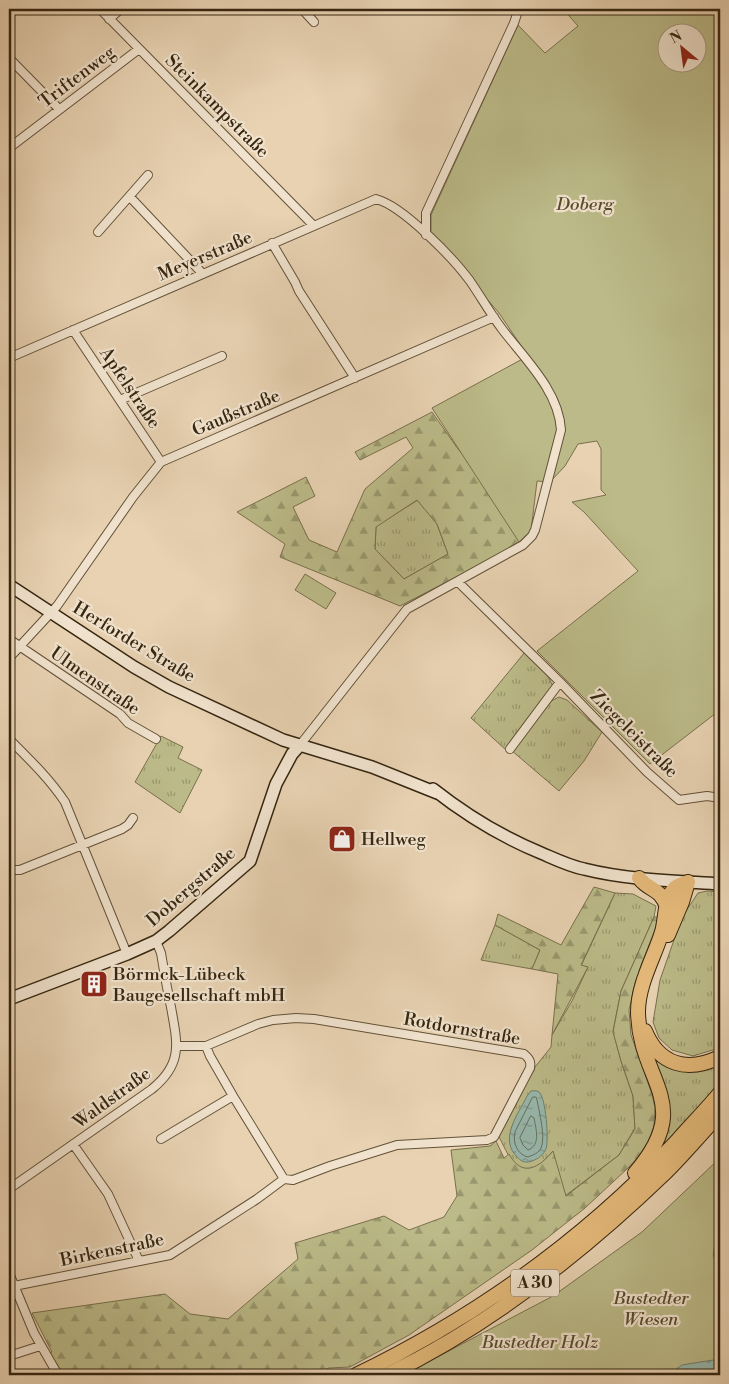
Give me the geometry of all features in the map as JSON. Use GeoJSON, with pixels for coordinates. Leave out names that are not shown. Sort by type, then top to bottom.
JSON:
{"type":"FeatureCollection","features":[{"type":"Feature","properties":{"kind":"highway"},"geometry":{"type":"LineString","coordinates":[[639,878],[646,886],[658,891],[664,898],[666,907]]}},
{"type":"Feature","properties":{"kind":"highway"},"geometry":{"type":"LineString","coordinates":[[590,1223],[597,1209],[645,1161],[655,1146],[661,1131],[664,1119],[663,1104],[656,1078],[642,1044],[639,1029],[639,997],[662,931],[666,907],[671,893],[676,887],[688,882]]}},
{"type":"Feature","properties":{"kind":"highway"},"geometry":{"type":"LineString","coordinates":[[688,882],[682,902],[651,975],[644,998],[642,1014],[644,1029],[650,1042],[659,1054],[680,1065],[692,1066],[720,1057]]}},
{"type":"Feature","properties":{"kind":"highway","name":"A 30"},"geometry":{"type":"LineString","coordinates":[[356,1375],[428,1338],[523,1277],[590,1223],[649,1170],[720,1093]]}},
{"type":"Feature","properties":{"kind":"highway","name":"A 30"},"geometry":{"type":"LineString","coordinates":[[387,1375],[459,1335],[560,1265],[612,1222],[667,1170],[720,1113]]}},
{"type":"Feature","properties":{"kind":"main road","name":"Herforder Straße"},"geometry":{"type":"LineString","coordinates":[[9,585],[134,667],[169,687],[283,740],[372,767],[437,793],[511,840],[563,863],[583,869],[639,878],[720,884]]}},
{"type":"Feature","properties":{"kind":"main road","name":"Dobergstraße"},"geometry":{"type":"LineString","coordinates":[[9,999],[156,941],[250,861],[276,784],[292,754],[300,745]]}},
{"type":"Feature","properties":{"kind":"street","name":"Steinkampstraße"},"geometry":{"type":"LineString","coordinates":[[100,9],[313,225]]}},
{"type":"Feature","properties":{"kind":"street","name":"Triftenweg"},"geometry":{"type":"LineString","coordinates":[[109,19],[121,9]]}},
{"type":"Feature","properties":{"kind":"street"},"geometry":{"type":"LineString","coordinates":[[303,9],[314,22]]}},
{"type":"Feature","properties":{"kind":"street"},"geometry":{"type":"LineString","coordinates":[[426,235],[426,214],[514,23],[517,14],[512,9]]}},
{"type":"Feature","properties":{"kind":"street","name":"Triftenweg"},"geometry":{"type":"LineString","coordinates":[[9,148],[139,49]]}},
{"type":"Feature","properties":{"kind":"street"},"geometry":{"type":"LineString","coordinates":[[9,58],[59,109]]}},
{"type":"Feature","properties":{"kind":"street"},"geometry":{"type":"LineString","coordinates":[[98,232],[148,175]]}},
{"type":"Feature","properties":{"kind":"street"},"geometry":{"type":"LineString","coordinates":[[130,197],[202,273]]}},
{"type":"Feature","properties":{"kind":"street","name":"Meyerstraße"},"geometry":{"type":"LineString","coordinates":[[9,358],[376,198],[386,201],[411,219],[469,279],[494,317],[544,383],[558,412],[561,430],[535,530],[523,545],[407,609],[300,745]]}},
{"type":"Feature","properties":{"kind":"street"},"geometry":{"type":"LineString","coordinates":[[411,219],[426,214]]}},
{"type":"Feature","properties":{"kind":"street"},"geometry":{"type":"LineString","coordinates":[[272,243],[299,291],[356,378]]}},
{"type":"Feature","properties":{"kind":"street","name":"Gaußstraße"},"geometry":{"type":"LineString","coordinates":[[9,658],[51,612],[102,545],[133,498],[161,462],[494,317]]}},
{"type":"Feature","properties":{"kind":"street","name":"Apfelstraße"},"geometry":{"type":"LineString","coordinates":[[73,330],[161,462]]}},
{"type":"Feature","properties":{"kind":"street"},"geometry":{"type":"LineString","coordinates":[[120,400],[222,356]]}},
{"type":"Feature","properties":{"kind":"street","name":"Ziegeleistraße"},"geometry":{"type":"LineString","coordinates":[[458,582],[648,772],[679,800],[707,796],[720,798]]}},
{"type":"Feature","properties":{"kind":"street","name":"Ulmenstraße"},"geometry":{"type":"LineString","coordinates":[[9,639],[120,714],[128,723],[156,739]]}},
{"type":"Feature","properties":{"kind":"street"},"geometry":{"type":"LineString","coordinates":[[510,748],[560,682]]}},
{"type":"Feature","properties":{"kind":"street"},"geometry":{"type":"LineString","coordinates":[[9,739],[35,764],[65,802],[127,954]]}},
{"type":"Feature","properties":{"kind":"street"},"geometry":{"type":"LineString","coordinates":[[9,868],[20,870],[83,845],[128,825],[133,818]]}},
{"type":"Feature","properties":{"kind":"street","name":"Waldstraße"},"geometry":{"type":"LineString","coordinates":[[9,1189],[161,1082],[172,1066],[177,1046],[161,953],[156,941]]}},
{"type":"Feature","properties":{"kind":"street","name":"Rotdornstraße"},"geometry":{"type":"LineString","coordinates":[[177,1046],[206,1046],[258,1024],[273,1020],[296,1018],[314,1019],[515,1052],[524,1054],[531,1062],[530,1068],[494,1137],[487,1140],[397,1145],[292,1180],[284,1179]]}},
{"type":"Feature","properties":{"kind":"street"},"geometry":{"type":"LineString","coordinates":[[206,1046],[233,1096],[284,1179]]}},
{"type":"Feature","properties":{"kind":"street"},"geometry":{"type":"LineString","coordinates":[[161,1139],[233,1096]]}},
{"type":"Feature","properties":{"kind":"street"},"geometry":{"type":"LineString","coordinates":[[73,1144],[108,1194],[139,1261]]}},
{"type":"Feature","properties":{"kind":"street","name":"Birkenstraße"},"geometry":{"type":"LineString","coordinates":[[14,1286],[170,1255],[257,1199],[284,1179]]}},
{"type":"Feature","properties":{"kind":"street"},"geometry":{"type":"LineString","coordinates":[[9,1273],[40,1346],[58,1375]]}},
{"type":"Feature","properties":{"kind":"street"},"geometry":{"type":"LineString","coordinates":[[9,1356],[40,1346]]}},
{"type":"Feature","properties":{"kind":"green space","name":"Doberg"},"geometry":{"type":"Polygon","coordinates":[[[563,9],[720,9],[720,710],[650,764],[537,651],[638,571],[584,512],[572,502],[606,495],[601,490],[601,449],[597,441],[578,444],[565,466],[550,482],[537,481],[531,531],[519,542],[432,408],[528,356],[499,313],[435,239],[431,232],[431,215],[518,25],[545,53],[578,26],[563,9]]]}},
{"type":"Feature","properties":{"kind":"green space"},"geometry":{"type":"Polygon","coordinates":[[[432,412],[458,449],[528,534],[522,543],[400,606],[280,557],[285,544],[237,512],[306,477],[315,496],[293,507],[309,540],[337,552],[365,489],[413,448],[406,437],[360,460],[355,452],[432,412]],[[417,500],[376,527],[375,549],[404,579],[448,554],[437,524],[417,500]]]}},
{"type":"Feature","properties":{"kind":"green space"},"geometry":{"type":"Polygon","coordinates":[[[418,500],[437,524],[448,554],[404,579],[375,549],[376,526],[418,500]]]}},
{"type":"Feature","properties":{"kind":"green space"},"geometry":{"type":"Polygon","coordinates":[[[305,574],[336,593],[326,609],[295,590],[305,574]]]}},
{"type":"Feature","properties":{"kind":"green space"},"geometry":{"type":"Polygon","coordinates":[[[525,652],[547,675],[553,686],[506,750],[471,718],[525,652]]]}},
{"type":"Feature","properties":{"kind":"green space"},"geometry":{"type":"Polygon","coordinates":[[[559,697],[567,700],[602,732],[584,761],[559,791],[511,750],[551,701],[559,697]]]}},
{"type":"Feature","properties":{"kind":"green space"},"geometry":{"type":"Polygon","coordinates":[[[161,736],[183,747],[178,758],[202,770],[180,813],[135,782],[161,736]]]}},
{"type":"Feature","properties":{"kind":"green space"},"geometry":{"type":"Polygon","coordinates":[[[594,887],[615,893],[581,965],[588,967],[552,1035],[558,974],[532,969],[540,950],[495,925],[498,914],[561,945],[594,887]]]}},
{"type":"Feature","properties":{"kind":"green space"},"geometry":{"type":"Polygon","coordinates":[[[707,891],[720,892],[720,1046],[693,1056],[672,1050],[659,1038],[653,1022],[660,980],[682,917],[698,893],[707,891]]]}},
{"type":"Feature","properties":{"kind":"green space"},"geometry":{"type":"Polygon","coordinates":[[[615,893],[633,894],[656,906],[654,917],[621,991],[613,1031],[633,1096],[635,1128],[619,1155],[565,1196],[552,1152],[535,1167],[530,1169],[520,1168],[510,1158],[498,1135],[535,1067],[551,1047],[552,1035],[572,1001],[588,967],[581,966],[615,893]]]}},
{"type":"Feature","properties":{"kind":"green space"},"geometry":{"type":"Polygon","coordinates":[[[654,917],[660,917],[641,965],[629,1010],[631,1035],[652,1094],[655,1108],[654,1126],[649,1140],[640,1155],[628,1168],[585,1208],[532,1250],[409,1335],[350,1367],[329,1368],[312,1375],[64,1375],[49,1353],[52,1352],[32,1313],[165,1294],[190,1314],[228,1319],[298,1259],[295,1243],[384,1216],[409,1230],[444,1217],[457,1196],[451,1150],[490,1146],[496,1141],[504,1158],[509,1154],[519,1166],[525,1168],[536,1166],[553,1151],[566,1196],[619,1155],[635,1129],[633,1096],[613,1032],[621,991],[654,917]]]}},
{"type":"Feature","properties":{"kind":"green space"},"geometry":{"type":"Polygon","coordinates":[[[495,925],[540,950],[532,969],[481,960],[495,925]]]}},
{"type":"Feature","properties":{"kind":"green space"},"geometry":{"type":"Polygon","coordinates":[[[648,1043],[659,1058],[720,1062],[720,1083],[654,1155],[665,1137],[648,1043]]]}},
{"type":"Feature","properties":{"kind":"green space","name":"Bustedter Wiesen"},"geometry":{"type":"Polygon","coordinates":[[[720,1158],[720,1375],[403,1375],[553,1296],[642,1232],[720,1158]]]}},
{"type":"Feature","properties":{"kind":"water"},"geometry":{"type":"Polygon","coordinates":[[[531,1091],[539,1092],[543,1102],[547,1144],[545,1151],[540,1156],[530,1162],[526,1162],[512,1151],[510,1135],[515,1119],[531,1091]]]}},
{"type":"Feature","properties":{"kind":"water"},"geometry":{"type":"Polygon","coordinates":[[[713,1360],[720,1362],[720,1375],[668,1375],[682,1365],[713,1360]]]}},
{"type":"Feature","properties":{"kind":"waterway"},"geometry":{"type":"LineString","coordinates":[[720,1217],[714,1255],[720,1273]]}},
{"type":"Feature","properties":{"kind":"place","name":"Hellweg"},"geometry":{"type":"Point","coordinates":[342,839]}},
{"type":"Feature","properties":{"kind":"place","name":"Börmck-Lübeck Baugesellschaft mbH"},"geometry":{"type":"Point","coordinates":[94,984]}},
{"type":"Feature","properties":{"kind":"park label","name":"Bustedter Holz"},"geometry":{"type":"Point","coordinates":[540,1342]}}]}
